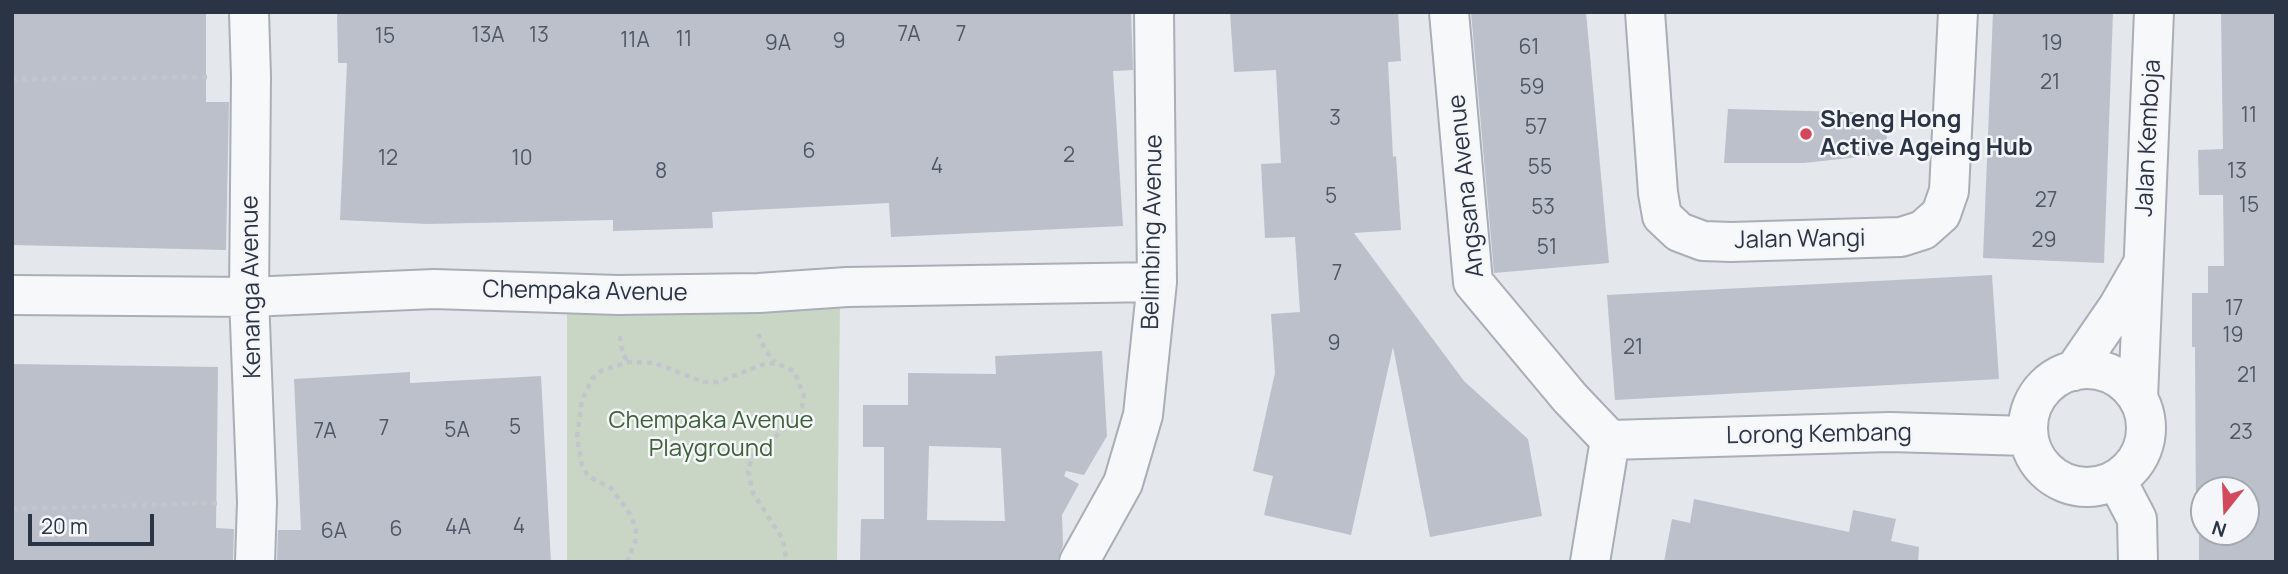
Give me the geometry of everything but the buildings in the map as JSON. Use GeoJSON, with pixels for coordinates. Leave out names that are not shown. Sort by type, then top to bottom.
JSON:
{"type":"FeatureCollection","features":[{"type":"Feature","properties":{"kind":"street","name":"Kenanga Avenue"},"geometry":{"type":"LineString","coordinates":[[249,12],[249,297],[257,502],[255,562]]}},
{"type":"Feature","properties":{"kind":"street","name":"Belimbing Avenue"},"geometry":{"type":"LineString","coordinates":[[1079,562],[1124,484],[1143,415],[1157,282],[1154,12]]}},
{"type":"Feature","properties":{"kind":"street","name":"Angsana Avenue"},"geometry":{"type":"LineString","coordinates":[[1449,12],[1473,282],[1570,398],[1610,440]]}},
{"type":"Feature","properties":{"kind":"street","name":"Jalan Wangi"},"geometry":{"type":"LineString","coordinates":[[1645,12],[1662,216],[1679,232],[1703,242],[1901,237],[1923,230],[1941,214],[1948,191],[1958,12]]}},
{"type":"Feature","properties":{"kind":"street","name":"Jalan Kemboja"},"geometry":{"type":"LineString","coordinates":[[2138,398],[2154,12]]}},
{"type":"Feature","properties":{"kind":"street","name":"Jalan Kemboja"},"geometry":{"type":"LineString","coordinates":[[2074,371],[2118,307],[2143,264]]}},
{"type":"Feature","properties":{"kind":"street","name":"Chempaka Avenue"},"geometry":{"type":"LineString","coordinates":[[12,295],[249,297],[434,289],[618,295],[759,293],[847,287],[1157,282]]}},
{"type":"Feature","properties":{"kind":"street"},"geometry":{"type":"LineString","coordinates":[[2092,369],[2110,374],[2126,384],[2138,398],[2145,416],[2146,434],[2141,452],[2131,468],[2116,479],[2099,486],[2079,487],[2061,481],[2046,470],[2034,454],[2028,436],[2029,415],[2038,394],[2053,379],[2074,371],[2092,369]]}},
{"type":"Feature","properties":{"kind":"street","name":"Lorong Kembang"},"geometry":{"type":"LineString","coordinates":[[1610,440],[1890,432],[2028,436]]}},
{"type":"Feature","properties":{"kind":"street"},"geometry":{"type":"LineString","coordinates":[[1590,562],[1610,440]]}},
{"type":"Feature","properties":{"kind":"street"},"geometry":{"type":"LineString","coordinates":[[2116,479],[2137,519],[2138,562]]}},
{"type":"Feature","properties":{"kind":"path"},"geometry":{"type":"LineString","coordinates":[[12,79],[251,77]]}},
{"type":"Feature","properties":{"kind":"path"},"geometry":{"type":"LineString","coordinates":[[627,562],[635,542],[636,529],[631,514],[612,489],[588,476],[582,466],[577,438],[582,400],[592,379],[601,372],[628,362],[655,363],[703,382],[718,382],[764,364],[776,363],[794,371],[804,396],[802,407],[796,419],[752,457],[748,471],[753,493],[782,538],[787,562]]}},
{"type":"Feature","properties":{"kind":"path"},"geometry":{"type":"LineString","coordinates":[[12,509],[257,502]]}},
{"type":"Feature","properties":{"kind":"green space","name":"Chempaka Avenue Playground"},"geometry":{"type":"Polygon","coordinates":[[[840,306],[837,562],[567,562],[567,311],[840,306]]]}},
{"type":"Feature","properties":{"kind":"place","name":"Sheng Hong Active Ageing Hub"},"geometry":{"type":"Point","coordinates":[1806,134]}}]}
